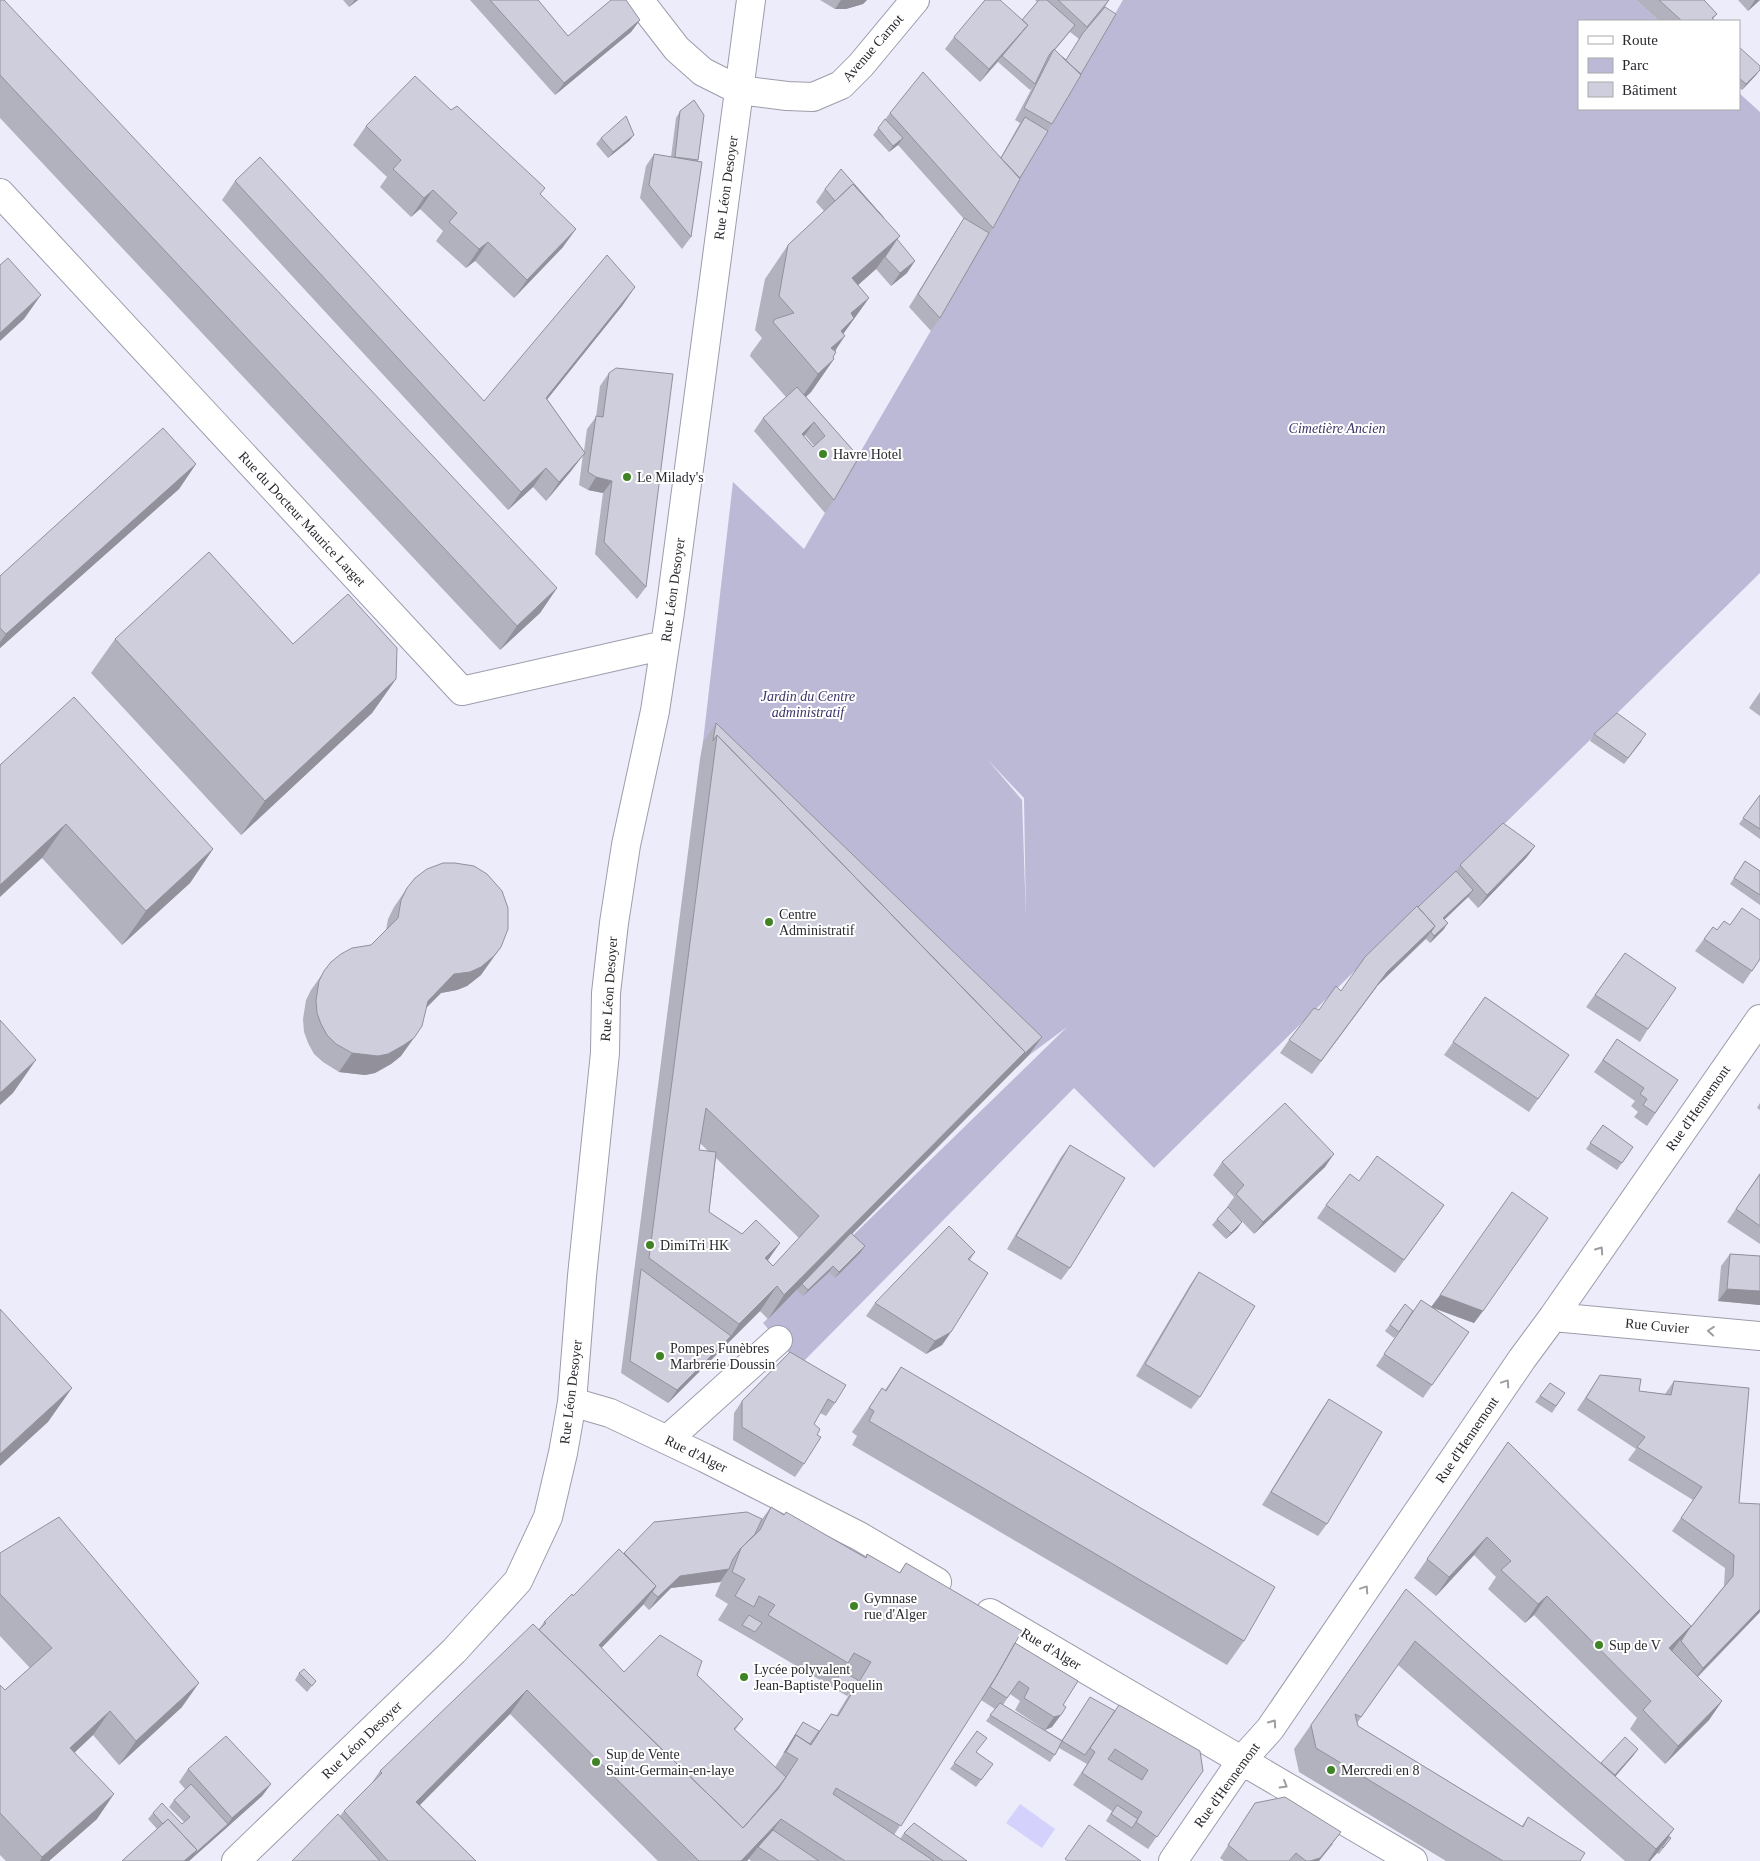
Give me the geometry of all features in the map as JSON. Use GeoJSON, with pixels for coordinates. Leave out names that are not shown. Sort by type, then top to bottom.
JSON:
{"type":"FeatureCollection","features":[{"type":"Feature","properties":{"kind":"street"},"geometry":{"type":"LineString","coordinates":[[639,0],[677,49],[704,72],[739,90]]}},
{"type":"Feature","properties":{"kind":"street","name":"Rue Léon Desoyer"},"geometry":{"type":"LineString","coordinates":[[236,1861],[454,1651],[518,1581],[548,1517],[563,1453],[572,1402],[582,1276],[605,1053],[606,993],[614,923],[626,845],[655,711],[665,645],[751,0]]}},
{"type":"Feature","properties":{"kind":"street","name":"Avenue Carnot"},"geometry":{"type":"LineString","coordinates":[[739,90],[813,97],[841,85],[915,0]]}},
{"type":"Feature","properties":{"kind":"street","name":"Rue du Docteur Maurice Larget"},"geometry":{"type":"LineString","coordinates":[[0,193],[462,691],[665,645]]}},
{"type":"Feature","properties":{"kind":"street","name":"Rue d'Hennemont"},"geometry":{"type":"LineString","coordinates":[[1173,1861],[1242,1760],[1270,1729],[1522,1360],[1760,1019]]}},
{"type":"Feature","properties":{"kind":"street","name":"Rue Cuvier"},"geometry":{"type":"LineString","coordinates":[[1553,1317],[1760,1336]]}},
{"type":"Feature","properties":{"kind":"street"},"geometry":{"type":"LineString","coordinates":[[667,1440],[778,1340]]}},
{"type":"Feature","properties":{"kind":"street","name":"Rue d'Alger"},"geometry":{"type":"LineString","coordinates":[[572,1402],[610,1413],[859,1536],[1413,1861]]}},
{"type":"Feature","properties":{"kind":"green space","name":"Cimetière Ancien"},"geometry":{"type":"Polygon","coordinates":[[[1123,0],[1636,0],[1658,20],[1578,20],[1578,110],[1740,110],[1740,94],[1760,112],[1760,573],[1154,1168],[1074,1088],[793,1372],[791,1355],[763,1323],[1067,1027],[1028,1056],[703,742],[733,482],[804,549],[1123,0]],[[987,759],[1022,800],[1026,918],[1024,798],[987,759]]]}},
{"type":"Feature","properties":{"kind":"shaded area"},"geometry":{"type":"Polygon","coordinates":[[[1020,1804],[1055,1829],[1042,1848],[1006,1823],[1020,1804]]]}},
{"type":"Feature","properties":{"kind":"building"},"geometry":{"type":"Polygon","coordinates":[[[0,0],[4,0],[557,588],[517,626],[0,75],[0,0]]]}},
{"type":"Feature","properties":{"kind":"building"},"geometry":{"type":"Polygon","coordinates":[[[490,0],[538,0],[568,36],[611,0],[626,0],[640,20],[564,83],[490,0]]]}},
{"type":"Feature","properties":{"kind":"building"},"geometry":{"type":"Polygon","coordinates":[[[985,0],[1000,0],[1028,25],[989,69],[954,37],[985,0]]]}},
{"type":"Feature","properties":{"kind":"building"},"geometry":{"type":"Polygon","coordinates":[[[1039,0],[1047,0],[1075,25],[1049,55],[1035,84],[1002,56],[1028,25],[1022,20],[1039,0]]]}},
{"type":"Feature","properties":{"kind":"building"},"geometry":{"type":"Polygon","coordinates":[[[1058,0],[1109,0],[1087,27],[1058,0]]]}},
{"type":"Feature","properties":{"kind":"building"},"geometry":{"type":"Polygon","coordinates":[[[1659,0],[1704,0],[1717,14],[1712,18],[1714,20],[1681,20],[1659,0]]]}},
{"type":"Feature","properties":{"kind":"building"},"geometry":{"type":"Polygon","coordinates":[[[1105,7],[1116,14],[1081,74],[1062,57],[1066,60],[1083,33],[1105,7]]]}},
{"type":"Feature","properties":{"kind":"building"},"geometry":{"type":"Polygon","coordinates":[[[1740,48],[1760,66],[1760,70],[1746,84],[1740,79],[1740,48]]]}},
{"type":"Feature","properties":{"kind":"building"},"geometry":{"type":"Polygon","coordinates":[[[1054,49],[1081,75],[1052,124],[1024,108],[1054,49]]]}},
{"type":"Feature","properties":{"kind":"building"},"geometry":{"type":"Polygon","coordinates":[[[923,72],[1020,179],[993,228],[890,113],[923,72]]]}},
{"type":"Feature","properties":{"kind":"building"},"geometry":{"type":"Polygon","coordinates":[[[415,76],[451,110],[457,106],[545,188],[540,194],[576,229],[527,280],[488,242],[479,249],[449,222],[457,213],[433,190],[424,198],[393,169],[401,160],[366,126],[415,76]]]}},
{"type":"Feature","properties":{"kind":"building"},"geometry":{"type":"Polygon","coordinates":[[[694,100],[704,115],[698,160],[675,157],[680,111],[694,100]]]}},
{"type":"Feature","properties":{"kind":"building"},"geometry":{"type":"Polygon","coordinates":[[[626,116],[634,135],[613,152],[601,138],[626,116]]]}},
{"type":"Feature","properties":{"kind":"building"},"geometry":{"type":"Polygon","coordinates":[[[1025,117],[1048,131],[1020,178],[1001,158],[1025,117]]]}},
{"type":"Feature","properties":{"kind":"building"},"geometry":{"type":"Polygon","coordinates":[[[885,119],[903,138],[893,146],[878,128],[885,119]]]}},
{"type":"Feature","properties":{"kind":"building"},"geometry":{"type":"Polygon","coordinates":[[[654,154],[702,162],[691,237],[649,185],[654,154]]]}},
{"type":"Feature","properties":{"kind":"building"},"geometry":{"type":"Polygon","coordinates":[[[260,157],[484,401],[607,255],[635,287],[546,398],[585,453],[559,482],[546,468],[521,492],[235,181],[260,157]]]}},
{"type":"Feature","properties":{"kind":"building"},"geometry":{"type":"Polygon","coordinates":[[[841,169],[884,218],[853,184],[835,201],[825,189],[841,169]]]}},
{"type":"Feature","properties":{"kind":"building"},"geometry":{"type":"Polygon","coordinates":[[[853,184],[900,236],[852,278],[869,298],[851,313],[854,318],[841,331],[845,336],[831,348],[836,352],[833,357],[834,359],[818,374],[773,322],[775,319],[794,313],[779,296],[788,245],[853,184]]]}},
{"type":"Feature","properties":{"kind":"building"},"geometry":{"type":"Polygon","coordinates":[[[964,218],[989,233],[940,318],[918,294],[964,218]]]}},
{"type":"Feature","properties":{"kind":"building"},"geometry":{"type":"Polygon","coordinates":[[[897,239],[915,261],[900,273],[885,257],[897,239]]]}},
{"type":"Feature","properties":{"kind":"building"},"geometry":{"type":"Polygon","coordinates":[[[8,258],[41,295],[0,333],[0,265],[8,258]]]}},
{"type":"Feature","properties":{"kind":"building"},"geometry":{"type":"Polygon","coordinates":[[[616,368],[673,374],[646,587],[604,542],[612,481],[596,477],[588,472],[596,416],[603,417],[609,373],[616,368]]]}},
{"type":"Feature","properties":{"kind":"building"},"geometry":{"type":"Polygon","coordinates":[[[797,387],[859,457],[834,500],[763,418],[797,387]],[[814,422],[802,434],[813,447],[825,436],[814,422]]]}},
{"type":"Feature","properties":{"kind":"building"},"geometry":{"type":"Polygon","coordinates":[[[163,428],[196,464],[6,634],[0,628],[0,576],[163,428]]]}},
{"type":"Feature","properties":{"kind":"building"},"geometry":{"type":"Polygon","coordinates":[[[209,552],[293,644],[348,594],[397,648],[396,679],[265,801],[115,639],[209,552]]]}},
{"type":"Feature","properties":{"kind":"building"},"geometry":{"type":"Polygon","coordinates":[[[74,697],[213,849],[146,911],[66,824],[0,885],[0,765],[74,697]]]}},
{"type":"Feature","properties":{"kind":"building"},"geometry":{"type":"Polygon","coordinates":[[[1617,713],[1646,734],[1628,758],[1594,734],[1617,713]]]}},
{"type":"Feature","properties":{"kind":"building"},"geometry":{"type":"Polygon","coordinates":[[[716,723],[1042,1037],[1021,1057],[1025,1052],[717,735],[713,741],[716,723]]]}},
{"type":"Feature","properties":{"kind":"building","name":"Centre Administratif"},"geometry":{"type":"Polygon","coordinates":[[[717,735],[1025,1052],[784,1295],[777,1286],[739,1324],[649,1258],[717,735]],[[706,1108],[699,1150],[716,1152],[709,1212],[742,1234],[756,1220],[780,1243],[765,1258],[773,1266],[819,1216],[706,1108]]]}},
{"type":"Feature","properties":{"kind":"building"},"geometry":{"type":"Polygon","coordinates":[[[1760,795],[1760,829],[1743,818],[1760,795]]]}},
{"type":"Feature","properties":{"kind":"building"},"geometry":{"type":"Polygon","coordinates":[[[1503,823],[1535,846],[1487,895],[1460,865],[1503,823]]]}},
{"type":"Feature","properties":{"kind":"building"},"geometry":{"type":"Polygon","coordinates":[[[1745,861],[1760,871],[1760,895],[1734,878],[1745,861]]]}},
{"type":"Feature","properties":{"kind":"building"},"geometry":{"type":"Polygon","coordinates":[[[443,863],[474,866],[487,874],[502,891],[508,908],[508,929],[501,947],[481,967],[470,972],[454,974],[428,1001],[422,1026],[414,1038],[388,1054],[378,1056],[352,1053],[336,1044],[327,1035],[321,1024],[317,1013],[316,1000],[319,981],[331,962],[341,954],[352,948],[371,945],[398,918],[401,900],[415,878],[427,869],[443,863]]]}},
{"type":"Feature","properties":{"kind":"building"},"geometry":{"type":"Polygon","coordinates":[[[1456,871],[1473,890],[1443,918],[1448,923],[1434,936],[1431,932],[1435,926],[1418,907],[1456,871]]]}},
{"type":"Feature","properties":{"kind":"building"},"geometry":{"type":"Polygon","coordinates":[[[1417,906],[1435,926],[1387,972],[1321,1061],[1289,1040],[1314,1008],[1319,1010],[1336,986],[1341,991],[1365,957],[1417,906]]]}},
{"type":"Feature","properties":{"kind":"building"},"geometry":{"type":"Polygon","coordinates":[[[1742,908],[1760,920],[1760,959],[1752,971],[1704,939],[1713,927],[1717,930],[1724,921],[1730,925],[1742,908]]]}},
{"type":"Feature","properties":{"kind":"building"},"geometry":{"type":"Polygon","coordinates":[[[1625,953],[1676,988],[1648,1029],[1595,995],[1625,953]]]}},
{"type":"Feature","properties":{"kind":"building"},"geometry":{"type":"Polygon","coordinates":[[[1485,997],[1569,1055],[1538,1099],[1453,1042],[1485,997]]]}},
{"type":"Feature","properties":{"kind":"building"},"geometry":{"type":"Polygon","coordinates":[[[0,1020],[36,1060],[0,1093],[0,1020]]]}},
{"type":"Feature","properties":{"kind":"building"},"geometry":{"type":"Polygon","coordinates":[[[1617,1039],[1678,1080],[1655,1113],[1643,1105],[1647,1099],[1640,1094],[1644,1088],[1603,1060],[1617,1039]]]}},
{"type":"Feature","properties":{"kind":"building"},"geometry":{"type":"Polygon","coordinates":[[[1285,1103],[1334,1154],[1263,1222],[1236,1194],[1244,1185],[1222,1162],[1285,1103]]]}},
{"type":"Feature","properties":{"kind":"building"},"geometry":{"type":"Polygon","coordinates":[[[1603,1125],[1633,1147],[1622,1163],[1590,1143],[1603,1125]]]}},
{"type":"Feature","properties":{"kind":"building"},"geometry":{"type":"Polygon","coordinates":[[[1070,1145],[1125,1178],[1070,1268],[1016,1236],[1070,1145]]]}},
{"type":"Feature","properties":{"kind":"building"},"geometry":{"type":"Polygon","coordinates":[[[1377,1156],[1444,1205],[1404,1260],[1326,1205],[1350,1174],[1359,1181],[1377,1156]]]}},
{"type":"Feature","properties":{"kind":"building"},"geometry":{"type":"Polygon","coordinates":[[[1760,1174],[1760,1226],[1736,1209],[1760,1174]]]}},
{"type":"Feature","properties":{"kind":"building"},"geometry":{"type":"Polygon","coordinates":[[[1512,1192],[1548,1218],[1483,1311],[1440,1295],[1512,1192]]]}},
{"type":"Feature","properties":{"kind":"building"},"geometry":{"type":"Polygon","coordinates":[[[1228,1207],[1242,1222],[1231,1233],[1217,1219],[1228,1207]]]}},
{"type":"Feature","properties":{"kind":"building"},"geometry":{"type":"Polygon","coordinates":[[[949,1226],[975,1252],[968,1259],[988,1273],[951,1332],[935,1341],[875,1303],[949,1226]]]}},
{"type":"Feature","properties":{"kind":"building"},"geometry":{"type":"Polygon","coordinates":[[[851,1233],[865,1246],[839,1272],[833,1266],[808,1290],[802,1284],[851,1233]]]}},
{"type":"Feature","properties":{"kind":"building"},"geometry":{"type":"Polygon","coordinates":[[[1730,1254],[1760,1256],[1760,1291],[1727,1289],[1730,1254]]]}},
{"type":"Feature","properties":{"kind":"building"},"geometry":{"type":"Polygon","coordinates":[[[641,1269],[731,1336],[677,1390],[630,1361],[641,1269]]]}},
{"type":"Feature","properties":{"kind":"building"},"geometry":{"type":"Polygon","coordinates":[[[1199,1272],[1255,1306],[1200,1397],[1145,1364],[1199,1272]]]}},
{"type":"Feature","properties":{"kind":"building"},"geometry":{"type":"Polygon","coordinates":[[[1421,1300],[1469,1332],[1432,1385],[1384,1354],[1421,1300]]]}},
{"type":"Feature","properties":{"kind":"building"},"geometry":{"type":"Polygon","coordinates":[[[1405,1304],[1413,1311],[1399,1332],[1390,1325],[1405,1304]]]}},
{"type":"Feature","properties":{"kind":"building"},"geometry":{"type":"Polygon","coordinates":[[[0,1309],[72,1388],[0,1454],[0,1309]]]}},
{"type":"Feature","properties":{"kind":"building"},"geometry":{"type":"Polygon","coordinates":[[[790,1352],[846,1385],[835,1403],[828,1399],[814,1424],[820,1429],[817,1435],[821,1437],[804,1464],[742,1427],[742,1401],[790,1352]]]}},
{"type":"Feature","properties":{"kind":"building"},"geometry":{"type":"Polygon","coordinates":[[[901,1367],[1275,1587],[1244,1641],[869,1421],[874,1411],[869,1408],[882,1388],[886,1391],[901,1367]]]}},
{"type":"Feature","properties":{"kind":"building"},"geometry":{"type":"Polygon","coordinates":[[[1600,1375],[1641,1379],[1639,1391],[1671,1395],[1674,1381],[1749,1388],[1739,1503],[1760,1504],[1760,1609],[1703,1668],[1681,1641],[1691,1626],[1733,1576],[1734,1555],[1681,1518],[1702,1487],[1637,1447],[1645,1437],[1586,1398],[1600,1375]]]}},
{"type":"Feature","properties":{"kind":"building"},"geometry":{"type":"Polygon","coordinates":[[[1550,1383],[1565,1393],[1556,1406],[1540,1396],[1550,1383]]]}},
{"type":"Feature","properties":{"kind":"building"},"geometry":{"type":"Polygon","coordinates":[[[1329,1399],[1382,1432],[1327,1524],[1271,1492],[1329,1399]]]}},
{"type":"Feature","properties":{"kind":"building"},"geometry":{"type":"Polygon","coordinates":[[[1508,1442],[1691,1626],[1669,1648],[1722,1701],[1678,1746],[1643,1710],[1651,1701],[1547,1596],[1538,1604],[1501,1570],[1511,1561],[1487,1537],[1449,1577],[1427,1559],[1508,1442]]]}},
{"type":"Feature","properties":{"kind":"building"},"geometry":{"type":"Polygon","coordinates":[[[771,1507],[784,1515],[786,1512],[866,1558],[867,1554],[900,1573],[906,1563],[1022,1631],[997,1675],[901,1826],[836,1788],[833,1794],[934,1861],[845,1861],[781,1819],[741,1861],[699,1861],[527,1690],[416,1802],[476,1861],[388,1861],[344,1811],[382,1773],[380,1771],[533,1624],[743,1828],[778,1789],[798,1759],[786,1752],[796,1735],[811,1745],[831,1714],[838,1716],[871,1662],[854,1653],[848,1663],[768,1615],[775,1605],[759,1596],[754,1607],[735,1596],[745,1579],[732,1572],[741,1548],[760,1530],[771,1507]]]}},
{"type":"Feature","properties":{"kind":"building"},"geometry":{"type":"Polygon","coordinates":[[[747,1512],[762,1519],[755,1534],[741,1548],[729,1569],[680,1576],[658,1597],[652,1592],[656,1586],[624,1553],[654,1522],[747,1512]]]}},
{"type":"Feature","properties":{"kind":"building"},"geometry":{"type":"Polygon","coordinates":[[[59,1517],[199,1683],[136,1741],[110,1711],[70,1748],[114,1794],[42,1857],[0,1813],[0,1685],[5,1690],[52,1648],[0,1594],[0,1553],[59,1517]]]}},
{"type":"Feature","properties":{"kind":"building"},"geometry":{"type":"Polygon","coordinates":[[[619,1549],[656,1586],[599,1645],[624,1672],[660,1635],[702,1661],[697,1675],[743,1719],[734,1729],[786,1777],[743,1828],[539,1630],[546,1623],[544,1622],[572,1594],[573,1596],[619,1549]]]}},
{"type":"Feature","properties":{"kind":"building"},"geometry":{"type":"Polygon","coordinates":[[[1406,1589],[1674,1829],[1656,1849],[1415,1641],[1361,1717],[1355,1714],[1358,1726],[1523,1827],[1528,1817],[1585,1853],[1580,1861],[1503,1861],[1316,1748],[1311,1725],[1406,1589]]]}},
{"type":"Feature","properties":{"kind":"building"},"geometry":{"type":"Polygon","coordinates":[[[749,1615],[762,1623],[755,1632],[742,1625],[749,1615]]]}},
{"type":"Feature","properties":{"kind":"building"},"geometry":{"type":"Polygon","coordinates":[[[1015,1643],[1078,1681],[1063,1705],[1066,1707],[1061,1715],[1054,1717],[1024,1698],[1029,1688],[1019,1681],[1007,1698],[990,1687],[1015,1643]]]}},
{"type":"Feature","properties":{"kind":"building"},"geometry":{"type":"Polygon","coordinates":[[[304,1669],[316,1681],[312,1686],[299,1673],[304,1669]]]}},
{"type":"Feature","properties":{"kind":"building"},"geometry":{"type":"Polygon","coordinates":[[[842,1671],[858,1680],[852,1690],[836,1681],[842,1671]]]}},
{"type":"Feature","properties":{"kind":"building"},"geometry":{"type":"Polygon","coordinates":[[[1090,1697],[1115,1711],[1085,1755],[1062,1741],[1090,1697]]]}},
{"type":"Feature","properties":{"kind":"building"},"geometry":{"type":"Polygon","coordinates":[[[1000,1703],[1062,1741],[1055,1755],[990,1715],[1000,1703]]]}},
{"type":"Feature","properties":{"kind":"building"},"geometry":{"type":"Polygon","coordinates":[[[1119,1705],[1200,1751],[1203,1771],[1157,1837],[1136,1822],[1142,1812],[1082,1773],[1095,1752],[1090,1748],[1119,1705]],[[1115,1749],[1108,1759],[1142,1780],[1148,1770],[1115,1749]]]}},
{"type":"Feature","properties":{"kind":"building"},"geometry":{"type":"Polygon","coordinates":[[[803,1722],[819,1731],[810,1744],[796,1735],[784,1753],[803,1722]]]}},
{"type":"Feature","properties":{"kind":"building"},"geometry":{"type":"Polygon","coordinates":[[[977,1731],[987,1738],[976,1752],[993,1764],[981,1780],[954,1763],[977,1731]]]}},
{"type":"Feature","properties":{"kind":"building"},"geometry":{"type":"Polygon","coordinates":[[[226,1736],[271,1784],[232,1818],[188,1769],[226,1736]]]}},
{"type":"Feature","properties":{"kind":"building"},"geometry":{"type":"Polygon","coordinates":[[[1625,1737],[1638,1749],[1615,1775],[1601,1763],[1625,1737]]]}},
{"type":"Feature","properties":{"kind":"building"},"geometry":{"type":"Polygon","coordinates":[[[191,1784],[228,1824],[192,1856],[197,1850],[168,1819],[163,1824],[153,1813],[162,1803],[182,1824],[190,1817],[174,1800],[191,1784]]]}},
{"type":"Feature","properties":{"kind":"building"},"geometry":{"type":"Polygon","coordinates":[[[1285,1797],[1341,1832],[1320,1858],[1306,1861],[1296,1853],[1289,1861],[1247,1861],[1228,1845],[1255,1803],[1285,1797]]]}},
{"type":"Feature","properties":{"kind":"building"},"geometry":{"type":"Polygon","coordinates":[[[1117,1805],[1138,1819],[1132,1828],[1111,1814],[1117,1805]]]}},
{"type":"Feature","properties":{"kind":"building"},"geometry":{"type":"Polygon","coordinates":[[[338,1814],[380,1861],[292,1861],[338,1814]]]}},
{"type":"Feature","properties":{"kind":"building"},"geometry":{"type":"Polygon","coordinates":[[[168,1819],[197,1850],[184,1861],[122,1861],[168,1819]]]}},
{"type":"Feature","properties":{"kind":"building"},"geometry":{"type":"Polygon","coordinates":[[[914,1823],[967,1861],[943,1861],[904,1833],[914,1823]]]}},
{"type":"Feature","properties":{"kind":"building"},"geometry":{"type":"Polygon","coordinates":[[[1089,1825],[1141,1861],[1068,1861],[1065,1859],[1089,1825]]]}},
{"type":"Feature","properties":{"kind":"building"},"geometry":{"type":"Polygon","coordinates":[[[773,1830],[819,1861],[779,1861],[758,1847],[773,1830]]]}},
{"type":"Feature","properties":{"kind":"building"},"geometry":{"type":"Polygon","coordinates":[[[1669,1837],[1671,1838],[1663,1848],[1662,1847],[1669,1837]]]}},
{"type":"Feature","properties":{"kind":"place","name":"Havre Hotel"},"geometry":{"type":"Point","coordinates":[823,454]}},
{"type":"Feature","properties":{"kind":"place","name":"Le Milady's"},"geometry":{"type":"Point","coordinates":[627,477]}},
{"type":"Feature","properties":{"kind":"place","name":"Centre Administratif"},"geometry":{"type":"Point","coordinates":[769,922]}},
{"type":"Feature","properties":{"kind":"place","name":"DimiTri HK"},"geometry":{"type":"Point","coordinates":[650,1245]}},
{"type":"Feature","properties":{"kind":"place","name":"Pompes Funèbres Marbrerie Doussin"},"geometry":{"type":"Point","coordinates":[660,1356]}},
{"type":"Feature","properties":{"kind":"place","name":"Gymnase rue d'Alger"},"geometry":{"type":"Point","coordinates":[854,1606]}},
{"type":"Feature","properties":{"kind":"place","name":"Sup de V"},"geometry":{"type":"Point","coordinates":[1599,1645]}},
{"type":"Feature","properties":{"kind":"place","name":"Lycée polyvalent Jean-Baptiste Poquelin"},"geometry":{"type":"Point","coordinates":[744,1677]}},
{"type":"Feature","properties":{"kind":"place","name":"Sup de Vente Saint-Germain-en-laye"},"geometry":{"type":"Point","coordinates":[596,1762]}},
{"type":"Feature","properties":{"kind":"place","name":"Mercredi en 8"},"geometry":{"type":"Point","coordinates":[1331,1770]}},
{"type":"Feature","properties":{"kind":"park label","name":"Jardin du Centre administratif"},"geometry":{"type":"Point","coordinates":[808,704]}}]}
